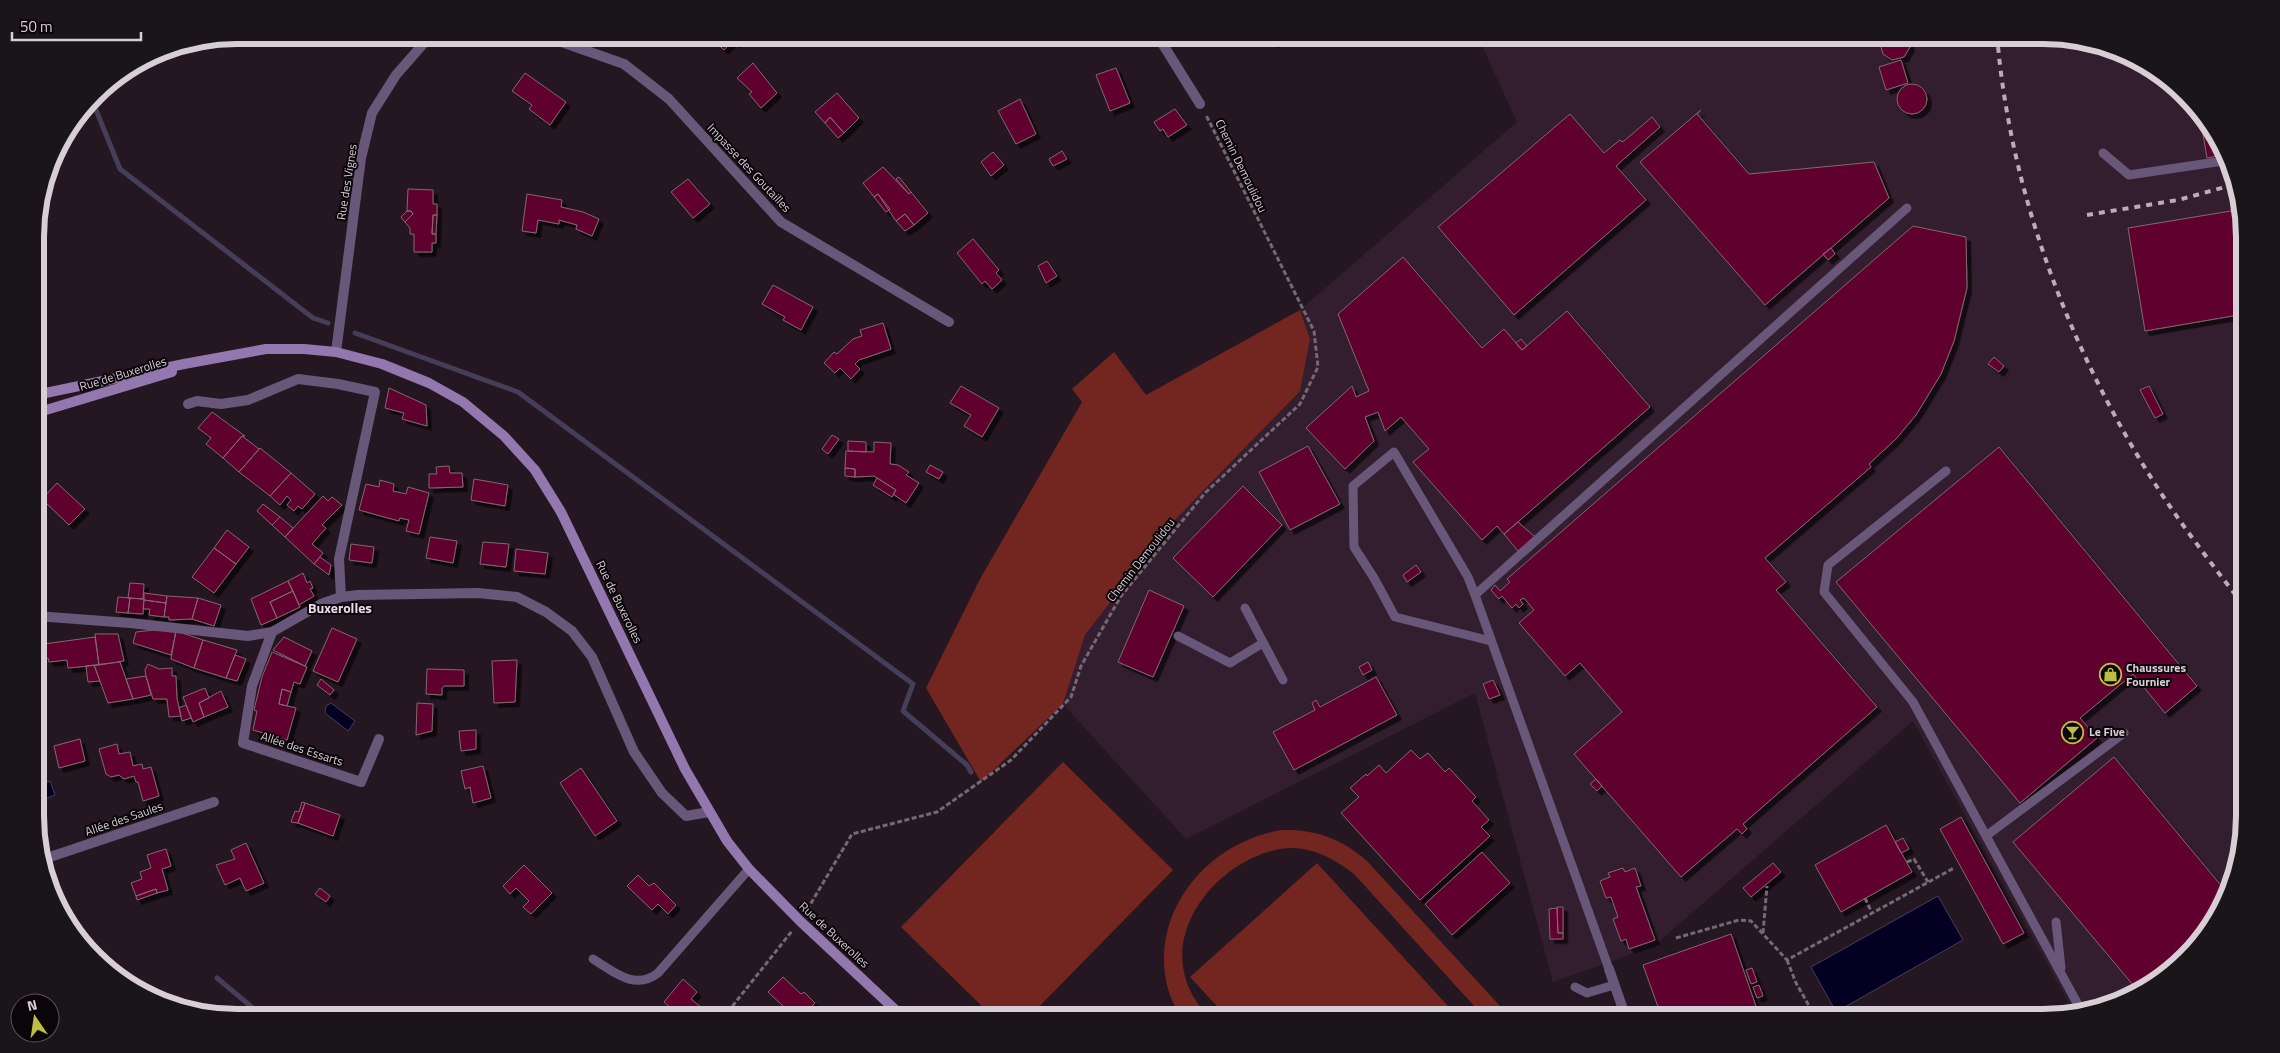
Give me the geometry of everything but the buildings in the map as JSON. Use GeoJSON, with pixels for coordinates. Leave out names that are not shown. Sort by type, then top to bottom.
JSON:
{"type":"FeatureCollection","features":[{"type":"Feature","properties":{"kind":"street","name":"Rue des Vignes"},"geometry":{"type":"LineString","coordinates":[[336,352],[361,158],[372,113],[396,75],[423,44]]}},
{"type":"Feature","properties":{"kind":"street","name":"Impasse des Goutailles"},"geometry":{"type":"LineString","coordinates":[[567,44],[624,64],[669,99],[781,222],[949,322]]}},
{"type":"Feature","properties":{"kind":"street"},"geometry":{"type":"LineString","coordinates":[[1163,44],[1200,104]]}},
{"type":"Feature","properties":{"kind":"street","name":"Rue de Buxerolles"},"geometry":{"type":"LineString","coordinates":[[44,393],[266,349],[304,349],[336,352],[390,368],[429,383],[463,402],[504,436],[535,470],[561,512],[685,769],[727,841],[749,869],[800,921],[894,1009]]}},
{"type":"Feature","properties":{"kind":"street","name":"Rue de Buxerolles"},"geometry":{"type":"LineString","coordinates":[[44,411],[216,358]]}},
{"type":"Feature","properties":{"kind":"street"},"geometry":{"type":"LineString","coordinates":[[188,404],[197,401],[221,404],[248,400],[298,379],[338,384],[375,392],[340,559],[341,597]]}},
{"type":"Feature","properties":{"kind":"street"},"geometry":{"type":"LineString","coordinates":[[44,617],[130,623],[248,636],[272,632],[322,604],[341,597],[478,594],[518,597],[546,612],[572,631],[592,657],[634,752],[662,793],[686,816],[709,812]]}},
{"type":"Feature","properties":{"kind":"street","name":"Allée des Essarts"},"geometry":{"type":"LineString","coordinates":[[272,632],[252,686],[243,743],[361,782],[379,739]]}},
{"type":"Feature","properties":{"kind":"street","name":"Allée des Saules"},"geometry":{"type":"LineString","coordinates":[[48,858],[214,802]]}},
{"type":"Feature","properties":{"kind":"street"},"geometry":{"type":"LineString","coordinates":[[1609,969],[1623,1009]]}},
{"type":"Feature","properties":{"kind":"lane"},"geometry":{"type":"LineString","coordinates":[[2103,153],[2129,175],[2221,161]]}},
{"type":"Feature","properties":{"kind":"lane"},"geometry":{"type":"LineString","coordinates":[[1475,595],[1907,208]]}},
{"type":"Feature","properties":{"kind":"lane"},"geometry":{"type":"LineString","coordinates":[[1491,641],[1395,617],[1354,547],[1353,486],[1394,452],[1468,577],[1609,969]]}},
{"type":"Feature","properties":{"kind":"lane"},"geometry":{"type":"LineString","coordinates":[[1946,471],[1828,565],[1824,592],[1913,702],[2079,1006]]}},
{"type":"Feature","properties":{"kind":"lane"},"geometry":{"type":"LineString","coordinates":[[1245,608],[1282,680]]}},
{"type":"Feature","properties":{"kind":"lane"},"geometry":{"type":"LineString","coordinates":[[1178,636],[1230,663],[1263,643]]}},
{"type":"Feature","properties":{"kind":"lane"},"geometry":{"type":"LineString","coordinates":[[1986,836],[2124,733]]}},
{"type":"Feature","properties":{"kind":"lane"},"geometry":{"type":"LineString","coordinates":[[593,959],[634,982],[650,980],[749,869]]}},
{"type":"Feature","properties":{"kind":"lane"},"geometry":{"type":"LineString","coordinates":[[2056,922],[2061,974]]}},
{"type":"Feature","properties":{"kind":"lane"},"geometry":{"type":"LineString","coordinates":[[1575,987],[1587,993],[1614,984]]}},
{"type":"Feature","properties":{"kind":"path","name":"Chemin Demoulidou"},"geometry":{"type":"LineString","coordinates":[[730,1009],[800,921],[852,834],[937,812],[1011,760],[1071,696],[1080,666],[1121,596],[1205,493],[1300,404],[1318,367],[1314,331],[1200,104]]}},
{"type":"Feature","properties":{"kind":"path"},"geometry":{"type":"LineString","coordinates":[[1906,862],[1914,859],[1928,882]]}},
{"type":"Feature","properties":{"kind":"path"},"geometry":{"type":"LineString","coordinates":[[1787,960],[1954,868]]}},
{"type":"Feature","properties":{"kind":"path"},"geometry":{"type":"LineString","coordinates":[[1763,933],[1767,886]]}},
{"type":"Feature","properties":{"kind":"path"},"geometry":{"type":"LineString","coordinates":[[1865,898],[1872,913]]}},
{"type":"Feature","properties":{"kind":"path"},"geometry":{"type":"LineString","coordinates":[[1676,938],[1739,920],[1751,921],[1787,960],[1796,982],[1811,1009]]}},
{"type":"Feature","properties":{"kind":"shaded area"},"geometry":{"type":"Polygon","coordinates":[[[1481,44],[2068,45],[2093,50],[2117,58],[2140,70],[2180,100],[2196,119],[2222,163],[2233,199],[2236,224],[2236,829],[2230,866],[2216,902],[2196,934],[2180,953],[2161,969],[2117,995],[2071,1007],[1913,721],[1654,946],[1553,982],[1475,693],[1186,839],[1063,704],[1085,635],[1310,339],[1300,310],[1517,122],[1481,44]]]}},
{"type":"Feature","properties":{"kind":"shaded area"},"geometry":{"type":"Polygon","coordinates":[[[1300,310],[1310,339],[1300,391],[1170,525],[1085,635],[1063,704],[981,782],[926,688],[980,579],[1082,402],[1072,389],[1114,352],[1146,395],[1300,310]]]}},
{"type":"Feature","properties":{"kind":"shaded area"},"geometry":{"type":"Polygon","coordinates":[[[1063,762],[1173,870],[1037,1009],[985,1009],[901,927],[1063,762]]]}},
{"type":"Feature","properties":{"kind":"shaded area"},"geometry":{"type":"Polygon","coordinates":[[[1282,830],[1306,831],[1338,841],[1358,853],[1503,1009],[1477,1009],[1354,874],[1320,854],[1310,850],[1290,848],[1260,855],[1241,864],[1223,877],[1208,892],[1195,910],[1186,930],[1183,951],[1184,972],[1187,984],[1202,1009],[1176,1009],[1168,991],[1164,960],[1166,936],[1173,913],[1184,892],[1199,874],[1217,858],[1237,845],[1259,836],[1282,830]]]}},
{"type":"Feature","properties":{"kind":"shaded area"},"geometry":{"type":"Polygon","coordinates":[[[1317,863],[1451,1009],[1220,1009],[1190,977],[1317,863]]]}},
{"type":"Feature","properties":{"kind":"water"},"geometry":{"type":"Polygon","coordinates":[[[331,703],[355,721],[348,731],[325,713],[326,706],[331,703]]]}},
{"type":"Feature","properties":{"kind":"water"},"geometry":{"type":"Polygon","coordinates":[[[50,781],[55,795],[44,799],[44,783],[50,781]]]}},
{"type":"Feature","properties":{"kind":"water"},"geometry":{"type":"Polygon","coordinates":[[[1938,896],[1963,940],[1841,1009],[1834,1009],[1811,967],[1938,896]]]}},
{"type":"Feature","properties":{"kind":"waterway"},"geometry":{"type":"LineString","coordinates":[[95,107],[120,169],[313,318],[328,323]]}},
{"type":"Feature","properties":{"kind":"waterway"},"geometry":{"type":"LineString","coordinates":[[355,333],[518,392],[913,684],[903,711],[967,765],[971,772]]}},
{"type":"Feature","properties":{"kind":"waterway"},"geometry":{"type":"LineString","coordinates":[[217,978],[254,1009]]}},
{"type":"Feature","properties":{"kind":"railway"},"geometry":{"type":"LineString","coordinates":[[1998,44],[2004,95],[2016,155],[2031,214],[2050,272],[2073,329],[2099,385],[2128,439],[2159,490],[2236,595]]}},
{"type":"Feature","properties":{"kind":"railway"},"geometry":{"type":"LineString","coordinates":[[2087,215],[2178,200],[2230,186]]}},
{"type":"Feature","properties":{"kind":"place","name":"Chaussures Fournier"},"geometry":{"type":"Point","coordinates":[2110,675]}},
{"type":"Feature","properties":{"kind":"place","name":"Le Five"},"geometry":{"type":"Point","coordinates":[2073,732]}},
{"type":"Feature","properties":{"kind":"district","name":"Buxerolles"},"geometry":{"type":"Point","coordinates":[340,608]}}]}
